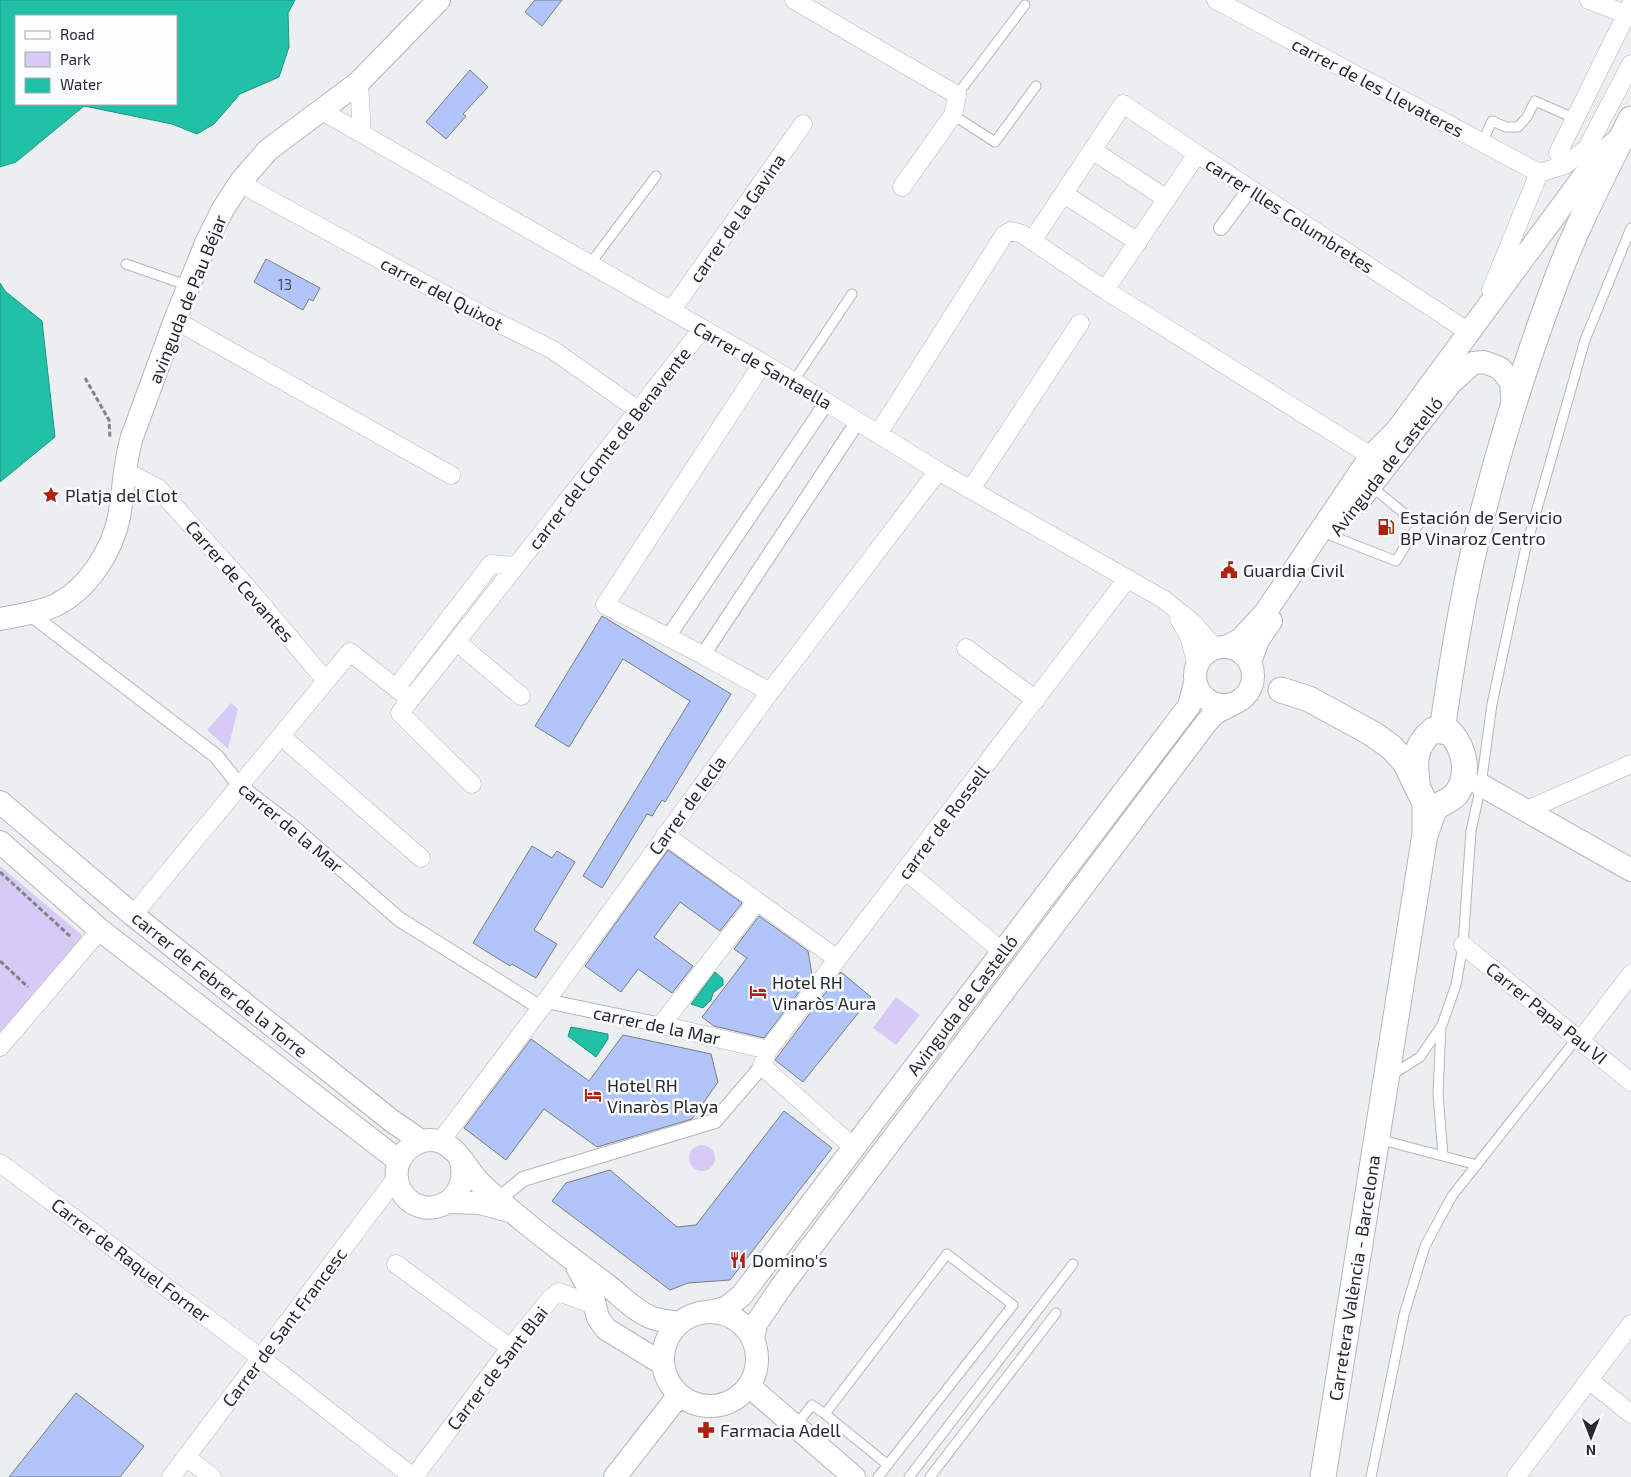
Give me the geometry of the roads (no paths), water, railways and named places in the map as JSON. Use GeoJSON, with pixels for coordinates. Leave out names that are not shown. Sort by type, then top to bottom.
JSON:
{"type":"FeatureCollection","features":[{"type":"Feature","properties":{"kind":"main road"},"geometry":{"type":"LineString","coordinates":[[1418,790],[1415,764],[1432,736],[1458,630],[1472,561],[1513,409],[1557,280],[1576,234],[1627,128]]}},
{"type":"Feature","properties":{"kind":"main road"},"geometry":{"type":"LineString","coordinates":[[1281,690],[1309,699],[1373,734],[1391,747],[1405,762],[1425,804],[1425,834]]}},
{"type":"Feature","properties":{"kind":"main road"},"geometry":{"type":"LineString","coordinates":[[1373,734],[1408,742],[1450,732],[1460,743],[1473,773],[1462,779],[1451,799],[1436,808],[1425,834]]}},
{"type":"Feature","properties":{"kind":"main road","name":"Carretera València - Barcelona"},"geometry":{"type":"LineString","coordinates":[[1324,1477],[1425,834]]}},
{"type":"Feature","properties":{"kind":"street","name":"avinguda de Pau Béjar"},"geometry":{"type":"LineString","coordinates":[[0,619],[29,613],[64,601],[82,586],[96,568],[116,529],[132,437],[175,320],[223,209],[241,181],[268,150],[292,130],[322,111],[359,82],[439,0]]}},
{"type":"Feature","properties":{"kind":"street"},"geometry":{"type":"LineString","coordinates":[[794,0],[958,95],[953,114],[902,187]]}},
{"type":"Feature","properties":{"kind":"street","name":"carrer de les Llevateres"},"geometry":{"type":"LineString","coordinates":[[1216,0],[1539,173]]}},
{"type":"Feature","properties":{"kind":"street"},"geometry":{"type":"LineString","coordinates":[[1558,153],[1629,12],[1589,0]]}},
{"type":"Feature","properties":{"kind":"street"},"geometry":{"type":"LineString","coordinates":[[1539,173],[1566,165],[1587,148],[1631,64]]}},
{"type":"Feature","properties":{"kind":"street"},"geometry":{"type":"LineString","coordinates":[[359,82],[362,134]]}},
{"type":"Feature","properties":{"kind":"street"},"geometry":{"type":"LineString","coordinates":[[1032,241],[1123,104],[1197,154]]}},
{"type":"Feature","properties":{"kind":"street","name":"Carrer de Santaella"},"geometry":{"type":"LineString","coordinates":[[322,111],[763,363],[938,471],[1164,599],[1192,622],[1213,646],[1223,647]]}},
{"type":"Feature","properties":{"kind":"street","name":"carrer de la Gavina"},"geometry":{"type":"LineString","coordinates":[[671,311],[803,124]]}},
{"type":"Feature","properties":{"kind":"street","name":"Avinguda de Castelló"},"geometry":{"type":"LineString","coordinates":[[1251,663],[1258,640],[1332,536],[1363,482],[1371,456],[1397,430],[1598,157],[1627,128]]}},
{"type":"Feature","properties":{"kind":"street"},"geometry":{"type":"LineString","coordinates":[[1092,150],[1167,199]]}},
{"type":"Feature","properties":{"kind":"street","name":"carrer Illes Columbretes"},"geometry":{"type":"LineString","coordinates":[[1105,290],[1197,154],[1469,332]]}},
{"type":"Feature","properties":{"kind":"street","name":"Avinguda de Castelló"},"geometry":{"type":"LineString","coordinates":[[1469,332],[1500,273],[1539,173]]}},
{"type":"Feature","properties":{"kind":"street","name":"carrer del Quixot"},"geometry":{"type":"LineString","coordinates":[[241,181],[254,191],[482,315],[553,350],[638,410]]}},
{"type":"Feature","properties":{"kind":"street"},"geometry":{"type":"LineString","coordinates":[[1221,228],[1250,189]]}},
{"type":"Feature","properties":{"kind":"street"},"geometry":{"type":"LineString","coordinates":[[1064,194],[1138,242]]}},
{"type":"Feature","properties":{"kind":"street"},"geometry":{"type":"LineString","coordinates":[[878,434],[1004,235],[1011,231],[1022,234],[1105,290],[1371,456]]}},
{"type":"Feature","properties":{"kind":"street"},"geometry":{"type":"LineString","coordinates":[[175,320],[451,475]]}},
{"type":"Feature","properties":{"kind":"street"},"geometry":{"type":"LineString","coordinates":[[971,489],[1080,323]]}},
{"type":"Feature","properties":{"kind":"street","name":"carrer del Comte de Benavente"},"geometry":{"type":"LineString","coordinates":[[411,700],[702,329]]}},
{"type":"Feature","properties":{"kind":"street","name":"Avinguda de Castelló"},"geometry":{"type":"LineString","coordinates":[[1223,647],[1241,638],[1265,612],[1363,482],[1450,384],[1472,363],[1484,362],[1500,368],[1511,382],[1513,409]]}},
{"type":"Feature","properties":{"kind":"street"},"geometry":{"type":"LineString","coordinates":[[763,363],[605,605],[770,692]]}},
{"type":"Feature","properties":{"kind":"street"},"geometry":{"type":"LineString","coordinates":[[668,637],[827,402]]}},
{"type":"Feature","properties":{"kind":"street"},"geometry":{"type":"LineString","coordinates":[[703,655],[858,421]]}},
{"type":"Feature","properties":{"kind":"street","name":"Carrer de Cevantes"},"geometry":{"type":"LineString","coordinates":[[125,471],[158,488],[252,593],[326,681]]}},
{"type":"Feature","properties":{"kind":"street","name":"Carrer de Iecla"},"geometry":{"type":"LineString","coordinates":[[431,1141],[543,1004],[770,692],[938,471]]}},
{"type":"Feature","properties":{"kind":"street","name":"carrer del Comte de Benavente"},"geometry":{"type":"LineString","coordinates":[[396,688],[491,564],[516,566]]}},
{"type":"Feature","properties":{"kind":"street","name":"carrer de Rossell"},"geometry":{"type":"LineString","coordinates":[[765,1058],[836,958],[906,871],[1127,579]]}},
{"type":"Feature","properties":{"kind":"street","name":"Carrer de Santaella"},"geometry":{"type":"LineString","coordinates":[[1164,599],[1189,636],[1196,674]]}},
{"type":"Feature","properties":{"kind":"street","name":"carrer de la Mar"},"geometry":{"type":"LineString","coordinates":[[29,613],[216,756],[240,786],[292,826],[399,919],[543,1004],[661,1025],[765,1058],[854,1148]]}},
{"type":"Feature","properties":{"kind":"street"},"geometry":{"type":"LineString","coordinates":[[457,642],[521,696]]}},
{"type":"Feature","properties":{"kind":"street"},"geometry":{"type":"LineString","coordinates":[[1223,647],[1245,656],[1281,690],[1267,688],[1220,706],[1200,695],[1196,674],[1202,656],[1223,647]]}},
{"type":"Feature","properties":{"kind":"street"},"geometry":{"type":"LineString","coordinates":[[966,648],[1036,700]]}},
{"type":"Feature","properties":{"kind":"street"},"geometry":{"type":"LineString","coordinates":[[133,915],[350,652],[411,700],[400,713],[472,784]]}},
{"type":"Feature","properties":{"kind":"street"},"geometry":{"type":"LineString","coordinates":[[1239,700],[1254,681],[1251,663]]}},
{"type":"Feature","properties":{"kind":"street","name":"Avinguda de Castelló"},"geometry":{"type":"LineString","coordinates":[[712,1311],[726,1308],[742,1295],[1003,952],[1189,706],[1196,674]]}},
{"type":"Feature","properties":{"kind":"street","name":"Avinguda de Castelló"},"geometry":{"type":"LineString","coordinates":[[753,1339],[756,1324],[781,1287],[1176,763],[1215,713],[1239,700]]}},
{"type":"Feature","properties":{"kind":"street"},"geometry":{"type":"LineString","coordinates":[[280,736],[421,858]]}},
{"type":"Feature","properties":{"kind":"street"},"geometry":{"type":"LineString","coordinates":[[1525,811],[1631,764]]}},
{"type":"Feature","properties":{"kind":"street"},"geometry":{"type":"LineString","coordinates":[[1473,773],[1525,811],[1555,825],[1631,870]]}},
{"type":"Feature","properties":{"kind":"street","name":"carrer de Febrer de la Torre"},"geometry":{"type":"LineString","coordinates":[[0,802],[133,915],[392,1121],[431,1141]]}},
{"type":"Feature","properties":{"kind":"street","name":"carrer de Febrer de la Torre"},"geometry":{"type":"LineString","coordinates":[[0,815],[7,815],[23,821]]}},
{"type":"Feature","properties":{"kind":"street"},"geometry":{"type":"LineString","coordinates":[[665,835],[836,958]]}},
{"type":"Feature","properties":{"kind":"street","name":"carrer de Febrer de la Torre"},"geometry":{"type":"LineString","coordinates":[[0,842],[100,930],[398,1169]]}},
{"type":"Feature","properties":{"kind":"street"},"geometry":{"type":"LineString","coordinates":[[906,871],[1003,952]]}},
{"type":"Feature","properties":{"kind":"street"},"geometry":{"type":"LineString","coordinates":[[661,1025],[757,901]]}},
{"type":"Feature","properties":{"kind":"street"},"geometry":{"type":"LineString","coordinates":[[0,1047],[100,930]]}},
{"type":"Feature","properties":{"kind":"street","name":"Carrer Papa Pau VI"},"geometry":{"type":"LineString","coordinates":[[1463,945],[1631,1082]]}},
{"type":"Feature","properties":{"kind":"street"},"geometry":{"type":"LineString","coordinates":[[1578,1040],[1631,974]]}},
{"type":"Feature","properties":{"kind":"street"},"geometry":{"type":"LineString","coordinates":[[506,1206],[523,1179],[715,1121],[765,1058]]}},
{"type":"Feature","properties":{"kind":"street"},"geometry":{"type":"LineString","coordinates":[[506,1206],[449,1202],[427,1207],[416,1204],[406,1198],[400,1188],[398,1169],[404,1152],[431,1141],[456,1152],[461,1161],[479,1182],[506,1206],[648,1317],[680,1322]]}},
{"type":"Feature","properties":{"kind":"street"},"geometry":{"type":"LineString","coordinates":[[449,1202],[457,1194],[462,1183],[464,1172],[461,1161]]}},
{"type":"Feature","properties":{"kind":"street","name":"Carrer de Raquel Forner"},"geometry":{"type":"LineString","coordinates":[[0,1163],[261,1358],[413,1477]]}},
{"type":"Feature","properties":{"kind":"street","name":"Carrer de Sant Francesc"},"geometry":{"type":"LineString","coordinates":[[171,1477],[261,1358],[398,1169]]}},
{"type":"Feature","properties":{"kind":"street"},"geometry":{"type":"LineString","coordinates":[[571,1258],[583,1276],[598,1318],[606,1329],[663,1364]]}},
{"type":"Feature","properties":{"kind":"street"},"geometry":{"type":"LineString","coordinates":[[396,1264],[510,1348]]}},
{"type":"Feature","properties":{"kind":"street","name":"Carrer de Sant Blai"},"geometry":{"type":"LineString","coordinates":[[413,1477],[510,1348],[551,1298],[559,1292],[594,1305]]}},
{"type":"Feature","properties":{"kind":"street"},"geometry":{"type":"LineString","coordinates":[[712,1311],[736,1319],[746,1328],[753,1339],[757,1363],[749,1386],[738,1397],[724,1404],[708,1406],[693,1403],[679,1395],[668,1381],[663,1364],[664,1349],[669,1334],[680,1322],[695,1314],[712,1311]]}},
{"type":"Feature","properties":{"kind":"street"},"geometry":{"type":"LineString","coordinates":[[1516,1477],[1631,1324]]}},
{"type":"Feature","properties":{"kind":"street"},"geometry":{"type":"LineString","coordinates":[[1589,1380],[1631,1414]]}},
{"type":"Feature","properties":{"kind":"street"},"geometry":{"type":"LineString","coordinates":[[749,1386],[854,1477]]}},
{"type":"Feature","properties":{"kind":"street"},"geometry":{"type":"LineString","coordinates":[[615,1477],[679,1395]]}},
{"type":"Feature","properties":{"kind":"street"},"geometry":{"type":"LineString","coordinates":[[186,1457],[212,1477]]}},
{"type":"Feature","properties":{"kind":"lane"},"geometry":{"type":"LineString","coordinates":[[958,95],[1026,5]]}},
{"type":"Feature","properties":{"kind":"lane"},"geometry":{"type":"LineString","coordinates":[[953,114],[995,142],[1036,86]]}},
{"type":"Feature","properties":{"kind":"lane"},"geometry":{"type":"LineString","coordinates":[[1482,143],[1492,121],[1506,127],[1518,127],[1527,117],[1535,100],[1576,119]]}},
{"type":"Feature","properties":{"kind":"lane"},"geometry":{"type":"LineString","coordinates":[[590,264],[656,176]]}},
{"type":"Feature","properties":{"kind":"lane"},"geometry":{"type":"LineString","coordinates":[[1385,1080],[1420,1057],[1442,1025],[1456,985],[1463,945],[1473,773],[1492,704],[1525,551],[1585,340],[1631,228]]}},
{"type":"Feature","properties":{"kind":"lane"},"geometry":{"type":"LineString","coordinates":[[126,264],[189,286]]}},
{"type":"Feature","properties":{"kind":"lane"},"geometry":{"type":"LineString","coordinates":[[793,382],[852,294]]}},
{"type":"Feature","properties":{"kind":"lane"},"geometry":{"type":"LineString","coordinates":[[1332,536],[1396,561],[1418,525],[1363,482]]}},
{"type":"Feature","properties":{"kind":"lane"},"geometry":{"type":"LineString","coordinates":[[1442,1025],[1438,1094],[1443,1156]]}},
{"type":"Feature","properties":{"kind":"lane"},"geometry":{"type":"LineString","coordinates":[[1372,1477],[1413,1278],[1440,1216],[1452,1196],[1578,1040]]}},
{"type":"Feature","properties":{"kind":"lane"},"geometry":{"type":"LineString","coordinates":[[1376,1139],[1477,1165]]}},
{"type":"Feature","properties":{"kind":"lane"},"geometry":{"type":"LineString","coordinates":[[825,1414],[947,1254],[1013,1305],[878,1477]]}},
{"type":"Feature","properties":{"kind":"lane"},"geometry":{"type":"LineString","coordinates":[[909,1477],[1073,1264]]}},
{"type":"Feature","properties":{"kind":"lane"},"geometry":{"type":"LineString","coordinates":[[930,1477],[1056,1313]]}},
{"type":"Feature","properties":{"kind":"lane"},"geometry":{"type":"LineString","coordinates":[[795,1426],[812,1404],[888,1465]]}},
{"type":"Feature","properties":{"kind":"water"},"geometry":{"type":"Polygon","coordinates":[[[0,0],[295,0],[288,13],[289,47],[279,77],[240,94],[214,124],[197,134],[172,124],[84,106],[16,162],[0,167],[0,0]]]}},
{"type":"Feature","properties":{"kind":"water"},"geometry":{"type":"Polygon","coordinates":[[[0,283],[5,291],[42,321],[55,437],[0,482],[0,283]]]}},
{"type":"Feature","properties":{"kind":"water"},"geometry":{"type":"Polygon","coordinates":[[[715,972],[723,979],[723,985],[713,993],[711,1000],[703,1008],[691,1004],[715,972]]]}},
{"type":"Feature","properties":{"kind":"water"},"geometry":{"type":"Polygon","coordinates":[[[571,1027],[608,1034],[608,1039],[596,1057],[568,1036],[571,1027]]]}},
{"type":"Feature","properties":{"kind":"place","name":"Platja del Clot"},"geometry":{"type":"Point","coordinates":[51,495]}},
{"type":"Feature","properties":{"kind":"place","name":"Estación de Servicio BP Vinaroz Centro"},"geometry":{"type":"Point","coordinates":[1386,527]}},
{"type":"Feature","properties":{"kind":"place","name":"Guardia Civil"},"geometry":{"type":"Point","coordinates":[1229,570]}},
{"type":"Feature","properties":{"kind":"place","name":"Hotel RH Vinaròs Aura"},"geometry":{"type":"Point","coordinates":[758,992]}},
{"type":"Feature","properties":{"kind":"place","name":"Hotel RH Vinaròs Playa"},"geometry":{"type":"Point","coordinates":[593,1095]}},
{"type":"Feature","properties":{"kind":"place","name":"Domino's"},"geometry":{"type":"Point","coordinates":[738,1260]}},
{"type":"Feature","properties":{"kind":"place","name":"Farmacia Adell"},"geometry":{"type":"Point","coordinates":[706,1430]}}]}
